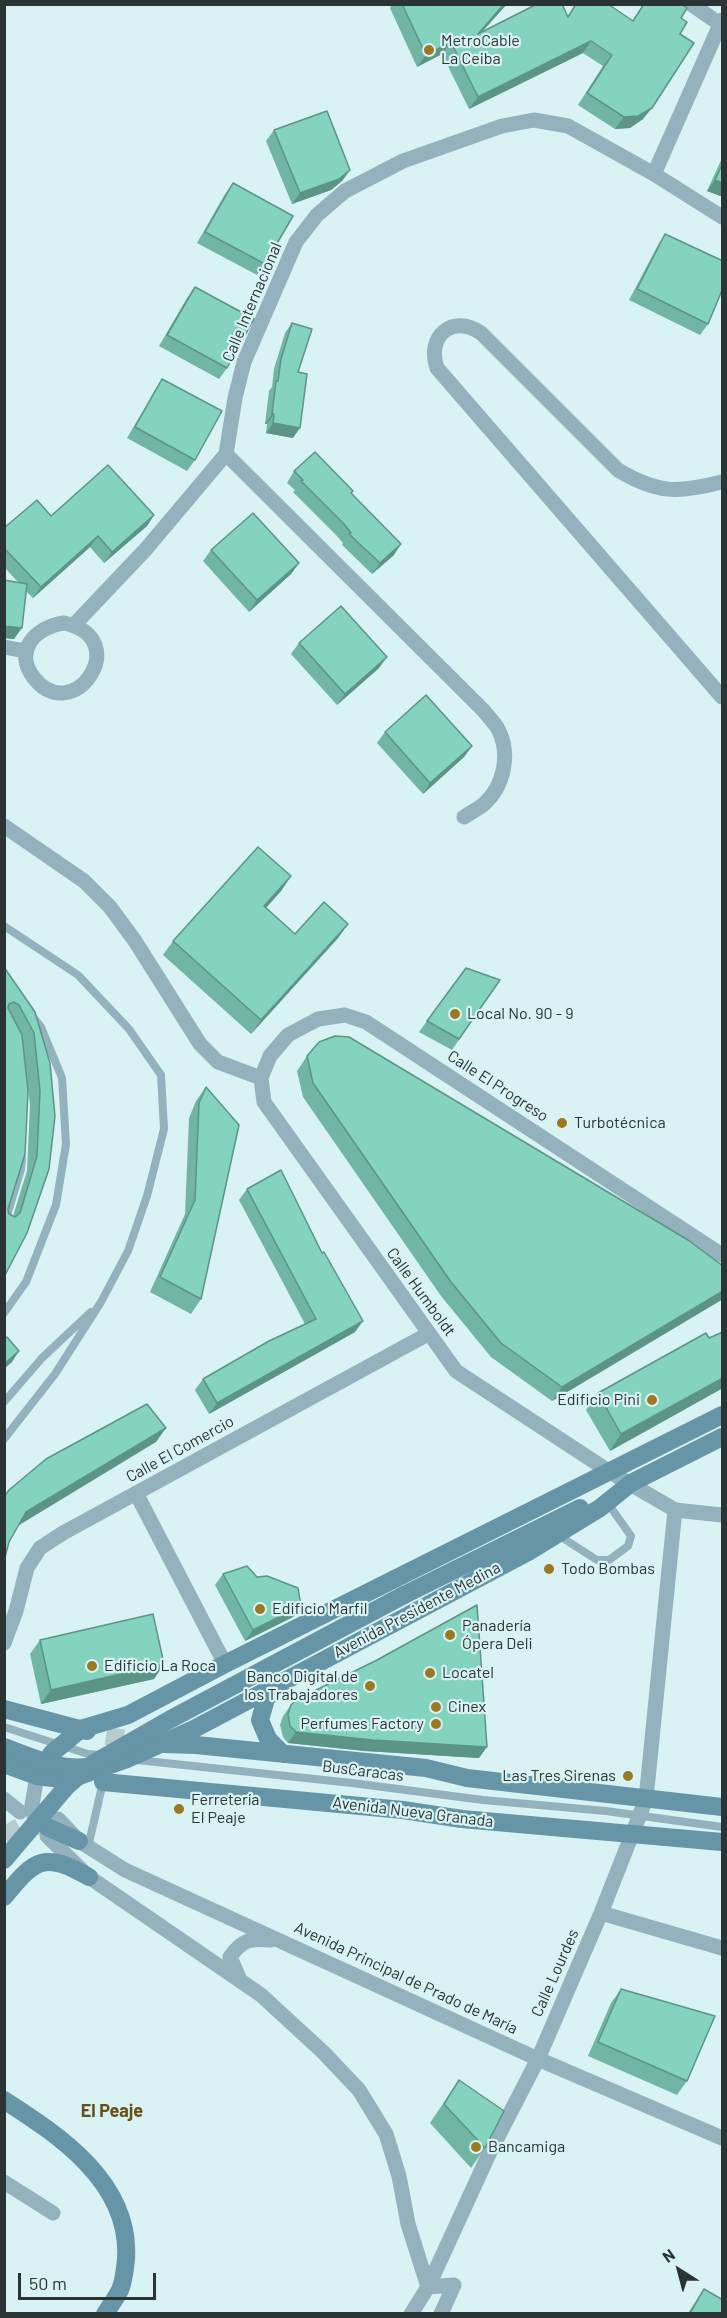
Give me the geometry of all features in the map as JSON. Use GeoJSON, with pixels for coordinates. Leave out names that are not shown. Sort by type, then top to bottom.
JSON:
{"type":"FeatureCollection","features":[{"type":"Feature","properties":{"kind":"street"},"geometry":{"type":"LineString","coordinates":[[654,174],[721,22],[691,4]]}},
{"type":"Feature","properties":{"kind":"street","name":"Calle Internacional"},"geometry":{"type":"LineString","coordinates":[[226,454],[235,398],[244,362],[296,242],[317,215],[345,191],[403,161],[502,126],[534,120],[568,126],[654,174],[723,217]]}},
{"type":"Feature","properties":{"kind":"street"},"geometry":{"type":"LineString","coordinates":[[723,482],[687,490],[659,489],[637,481],[618,470],[473,327],[453,326],[444,331],[436,340],[433,350],[437,369],[723,696]]}},
{"type":"Feature","properties":{"kind":"street"},"geometry":{"type":"LineString","coordinates":[[74,625],[146,549],[226,454],[483,710],[498,729],[505,755],[503,773],[496,791],[483,805],[464,817]]}},
{"type":"Feature","properties":{"kind":"street"},"geometry":{"type":"LineString","coordinates":[[64,623],[85,631],[92,640],[96,652],[96,664],[92,675],[74,690],[62,692],[50,690],[41,685],[27,666],[25,651],[30,641],[43,629],[64,623]]}},
{"type":"Feature","properties":{"kind":"street"},"geometry":{"type":"LineString","coordinates":[[4,647],[25,651]]}},
{"type":"Feature","properties":{"kind":"street"},"geometry":{"type":"LineString","coordinates":[[4,826],[84,881],[110,907],[135,941],[200,1044],[218,1062],[261,1078]]}},
{"type":"Feature","properties":{"kind":"street","name":"Calle El Progreso"},"geometry":{"type":"LineString","coordinates":[[261,1078],[270,1056],[288,1035],[318,1019],[345,1015],[366,1022],[723,1256]]}},
{"type":"Feature","properties":{"kind":"street","name":"Calle Humboldt"},"geometry":{"type":"LineString","coordinates":[[261,1078],[264,1102],[456,1371],[610,1472],[675,1510]]}},
{"type":"Feature","properties":{"kind":"street","name":"Calle El Comercio"},"geometry":{"type":"LineString","coordinates":[[4,1642],[16,1611],[27,1568],[40,1548],[428,1334]]}},
{"type":"Feature","properties":{"kind":"street"},"geometry":{"type":"LineString","coordinates":[[89,1877],[47,1827],[32,1805],[37,1776],[46,1760],[60,1745],[81,1729],[128,1715],[225,1664],[723,1415]]}},
{"type":"Feature","properties":{"kind":"street"},"geometry":{"type":"LineString","coordinates":[[4,1860],[43,1812],[87,1767],[169,1720],[404,1595],[631,1483],[694,1429]]}},
{"type":"Feature","properties":{"kind":"street","name":"Avenida Presidente Medina"},"geometry":{"type":"LineString","coordinates":[[37,1776],[68,1780],[127,1759],[194,1729],[528,1552],[607,1502],[631,1483],[723,1437]]}},
{"type":"Feature","properties":{"kind":"street"},"geometry":{"type":"LineString","coordinates":[[136,1493],[225,1664]]}},
{"type":"Feature","properties":{"kind":"street"},"geometry":{"type":"LineString","coordinates":[[642,1808],[675,1510],[723,1515]]}},
{"type":"Feature","properties":{"kind":"street"},"geometry":{"type":"LineString","coordinates":[[280,1682],[266,1699],[260,1720],[268,1739],[283,1754]]}},
{"type":"Feature","properties":{"kind":"street"},"geometry":{"type":"LineString","coordinates":[[4,1709],[106,1736]]}},
{"type":"Feature","properties":{"kind":"street"},"geometry":{"type":"LineString","coordinates":[[133,1740],[426,1768],[468,1778],[642,1808],[723,1807]]}},
{"type":"Feature","properties":{"kind":"street"},"geometry":{"type":"LineString","coordinates":[[4,1747],[58,1766],[72,1769],[87,1767]]}},
{"type":"Feature","properties":{"kind":"street"},"geometry":{"type":"LineString","coordinates":[[4,1764],[37,1776]]}},
{"type":"Feature","properties":{"kind":"street","name":"Avenida Nueva Granada"},"geometry":{"type":"LineString","coordinates":[[103,1782],[403,1810],[462,1819],[723,1842]]}},
{"type":"Feature","properties":{"kind":"street"},"geometry":{"type":"LineString","coordinates":[[4,1799],[20,1812]]}},
{"type":"Feature","properties":{"kind":"street","name":"Calle Lourdes"},"geometry":{"type":"LineString","coordinates":[[411,2313],[428,2287],[489,2154],[538,2058],[601,1913],[642,1808]]}},
{"type":"Feature","properties":{"kind":"street"},"geometry":{"type":"LineString","coordinates":[[47,1827],[83,1844]]}},
{"type":"Feature","properties":{"kind":"street","name":"Avenida Principal de Prado de María"},"geometry":{"type":"LineString","coordinates":[[83,1844],[125,1870],[538,2058],[723,2138]]}},
{"type":"Feature","properties":{"kind":"street"},"geometry":{"type":"LineString","coordinates":[[4,1897],[32,1866],[41,1862],[68,1865],[261,1995],[323,2052],[359,2090],[386,2134],[399,2176],[408,2224],[428,2287],[454,2285],[441,2313]]}},
{"type":"Feature","properties":{"kind":"street"},"geometry":{"type":"LineString","coordinates":[[601,1913],[723,1948]]}},
{"type":"Feature","properties":{"kind":"street"},"geometry":{"type":"LineString","coordinates":[[242,1984],[230,1957],[238,1945],[253,1939],[283,1941]]}},
{"type":"Feature","properties":{"kind":"street"},"geometry":{"type":"LineString","coordinates":[[4,2100],[52,2130],[83,2158],[102,2180],[117,2205],[126,2248],[125,2270],[120,2289],[105,2313]]}},
{"type":"Feature","properties":{"kind":"street"},"geometry":{"type":"LineString","coordinates":[[4,2182],[53,2213]]}},
{"type":"Feature","properties":{"kind":"lane"},"geometry":{"type":"LineString","coordinates":[[4,926],[78,975],[129,1029],[161,1075],[164,1129],[147,1196],[128,1251],[101,1302],[55,1374],[4,1439]]}},
{"type":"Feature","properties":{"kind":"lane"},"geometry":{"type":"LineString","coordinates":[[4,1314],[26,1282],[56,1205],[66,1144],[62,1078],[41,1028],[29,1011]]}},
{"type":"Feature","properties":{"kind":"lane"},"geometry":{"type":"LineString","coordinates":[[4,1225],[21,1169],[22,1148]]}},
{"type":"Feature","properties":{"kind":"lane"},"geometry":{"type":"LineString","coordinates":[[4,1402],[42,1358],[101,1302]]}},
{"type":"Feature","properties":{"kind":"lane"},"geometry":{"type":"LineString","coordinates":[[557,1535],[597,1560],[609,1560],[628,1546],[631,1536],[607,1502]]}},
{"type":"Feature","properties":{"kind":"lane","name":"BusCaracas"},"geometry":{"type":"LineString","coordinates":[[4,1727],[88,1754],[642,1808],[723,1827]]}},
{"type":"Feature","properties":{"kind":"lane"},"geometry":{"type":"LineString","coordinates":[[83,1844],[103,1782]]}},
{"type":"Feature","properties":{"kind":"building"},"geometry":{"type":"Polygon","coordinates":[[[402,4],[504,4],[478,34],[537,4],[562,4],[568,17],[576,4],[608,4],[633,21],[644,4],[681,4],[687,8],[681,18],[687,22],[680,34],[694,43],[652,108],[638,116],[624,117],[587,93],[612,55],[591,41],[478,97],[451,42],[426,55],[402,4]]]}},
{"type":"Feature","properties":{"kind":"building"},"geometry":{"type":"Polygon","coordinates":[[[327,111],[350,170],[339,179],[300,193],[274,130],[327,111]]]}},
{"type":"Feature","properties":{"kind":"building"},"geometry":{"type":"Polygon","coordinates":[[[723,163],[723,183],[715,180],[723,163]]]}},
{"type":"Feature","properties":{"kind":"building"},"geometry":{"type":"Polygon","coordinates":[[[233,183],[293,216],[265,264],[205,232],[233,183]]]}},
{"type":"Feature","properties":{"kind":"building"},"geometry":{"type":"Polygon","coordinates":[[[665,234],[723,261],[723,288],[708,324],[637,289],[665,234]]]}},
{"type":"Feature","properties":{"kind":"building"},"geometry":{"type":"Polygon","coordinates":[[[195,287],[254,319],[227,368],[167,335],[195,287]]]}},
{"type":"Feature","properties":{"kind":"building"},"geometry":{"type":"Polygon","coordinates":[[[292,323],[312,329],[298,372],[307,374],[300,428],[273,423],[274,414],[272,414],[276,381],[278,381],[281,359],[292,323]]]}},
{"type":"Feature","properties":{"kind":"building"},"geometry":{"type":"Polygon","coordinates":[[[162,379],[222,411],[195,460],[135,427],[162,379]]]}},
{"type":"Feature","properties":{"kind":"building"},"geometry":{"type":"Polygon","coordinates":[[[315,452],[401,544],[380,563],[349,534],[351,533],[344,524],[294,471],[315,452]]]}},
{"type":"Feature","properties":{"kind":"building"},"geometry":{"type":"Polygon","coordinates":[[[108,465],[154,515],[112,552],[98,536],[41,587],[4,548],[4,528],[37,500],[51,516],[108,465]]]}},
{"type":"Feature","properties":{"kind":"building"},"geometry":{"type":"Polygon","coordinates":[[[253,513],[299,563],[257,600],[211,550],[253,513]]]}},
{"type":"Feature","properties":{"kind":"building"},"geometry":{"type":"Polygon","coordinates":[[[4,580],[27,584],[22,628],[4,626],[4,580]]]}},
{"type":"Feature","properties":{"kind":"building"},"geometry":{"type":"Polygon","coordinates":[[[341,606],[387,657],[345,694],[299,643],[341,606]]]}},
{"type":"Feature","properties":{"kind":"building"},"geometry":{"type":"Polygon","coordinates":[[[426,695],[472,746],[430,783],[385,732],[426,695]]]}},
{"type":"Feature","properties":{"kind":"building"},"geometry":{"type":"Polygon","coordinates":[[[258,847],[291,876],[264,906],[295,934],[324,902],[348,924],[261,1020],[173,941],[258,847]]]}},
{"type":"Feature","properties":{"kind":"building"},"geometry":{"type":"Polygon","coordinates":[[[4,967],[35,1012],[50,1063],[55,1116],[49,1169],[27,1233],[4,1277],[4,967]],[[14,1002],[9,1004],[8,1008],[22,1035],[28,1091],[25,1154],[8,1209],[9,1214],[15,1217],[20,1213],[37,1156],[40,1091],[34,1033],[19,1005],[14,1002]]]}},
{"type":"Feature","properties":{"kind":"building","name":"Local No. 90 - 9"},"geometry":{"type":"Polygon","coordinates":[[[466,968],[500,980],[459,1039],[427,1021],[466,968]]]}},
{"type":"Feature","properties":{"kind":"building"},"geometry":{"type":"Polygon","coordinates":[[[335,1036],[349,1037],[688,1240],[723,1266],[723,1291],[562,1387],[501,1343],[451,1282],[313,1083],[307,1056],[319,1042],[335,1036]]]}},
{"type":"Feature","properties":{"kind":"building"},"geometry":{"type":"Polygon","coordinates":[[[206,1087],[239,1125],[201,1299],[160,1277],[195,1200],[199,1103],[206,1087]]]}},
{"type":"Feature","properties":{"kind":"building"},"geometry":{"type":"Polygon","coordinates":[[[281,1170],[322,1253],[324,1252],[363,1321],[217,1403],[203,1379],[269,1341],[316,1319],[247,1189],[281,1170]]]}},
{"type":"Feature","properties":{"kind":"building","name":"Edificio Pini"},"geometry":{"type":"Polygon","coordinates":[[[723,1332],[723,1378],[621,1434],[598,1393],[706,1333],[709,1338],[723,1332]]]}},
{"type":"Feature","properties":{"kind":"building"},"geometry":{"type":"Polygon","coordinates":[[[7,1337],[19,1351],[4,1364],[4,1339],[7,1337]]]}},
{"type":"Feature","properties":{"kind":"building"},"geometry":{"type":"Polygon","coordinates":[[[147,1404],[166,1428],[26,1512],[9,1542],[4,1561],[4,1497],[9,1490],[46,1459],[147,1404]]]}},
{"type":"Feature","properties":{"kind":"building","name":"Edificio Marfil"},"geometry":{"type":"Polygon","coordinates":[[[247,1566],[257,1577],[267,1576],[298,1588],[301,1606],[253,1630],[223,1574],[247,1566]]]}},
{"type":"Feature","properties":{"kind":"building"},"geometry":{"type":"Polygon","coordinates":[[[477,1605],[487,1747],[373,1740],[296,1732],[290,1726],[288,1714],[291,1705],[298,1699],[377,1660],[477,1605]]]}},
{"type":"Feature","properties":{"kind":"building","name":"Edificio La Roca"},"geometry":{"type":"Polygon","coordinates":[[[153,1614],[164,1664],[51,1690],[40,1640],[153,1614]]]}},
{"type":"Feature","properties":{"kind":"building"},"geometry":{"type":"Polygon","coordinates":[[[621,1989],[715,2016],[687,2081],[598,2042],[621,1989]]]}},
{"type":"Feature","properties":{"kind":"building"},"geometry":{"type":"Polygon","coordinates":[[[459,2080],[504,2111],[485,2148],[444,2104],[459,2080]]]}},
{"type":"Feature","properties":{"kind":"building"},"geometry":{"type":"Polygon","coordinates":[[[704,2289],[723,2300],[723,2313],[690,2313],[704,2289]]]}},
{"type":"Feature","properties":{"kind":"tunnel"},"geometry":{"type":"LineString","coordinates":[[106,1736],[133,1740]]}},
{"type":"Feature","properties":{"kind":"tunnel"},"geometry":{"type":"LineString","coordinates":[[4,1836],[22,1825],[44,1826]]}},
{"type":"Feature","properties":{"kind":"place","name":"MetroCable La Ceiba"},"geometry":{"type":"Point","coordinates":[429,50]}},
{"type":"Feature","properties":{"kind":"place","name":"Local No. 90 - 9"},"geometry":{"type":"Point","coordinates":[455,1014]}},
{"type":"Feature","properties":{"kind":"place","name":"Turbotécnica"},"geometry":{"type":"Point","coordinates":[562,1123]}},
{"type":"Feature","properties":{"kind":"place","name":"Edificio Pini"},"geometry":{"type":"Point","coordinates":[652,1400]}},
{"type":"Feature","properties":{"kind":"place","name":"Todo Bombas"},"geometry":{"type":"Point","coordinates":[549,1569]}},
{"type":"Feature","properties":{"kind":"place","name":"Edificio Marfil"},"geometry":{"type":"Point","coordinates":[260,1609]}},
{"type":"Feature","properties":{"kind":"place","name":"Panadería Ópera Deli"},"geometry":{"type":"Point","coordinates":[450,1635]}},
{"type":"Feature","properties":{"kind":"place","name":"Edificio La Roca"},"geometry":{"type":"Point","coordinates":[92,1666]}},
{"type":"Feature","properties":{"kind":"place","name":"Locatel"},"geometry":{"type":"Point","coordinates":[430,1673]}},
{"type":"Feature","properties":{"kind":"place","name":"Banco Digital de los Trabajadores"},"geometry":{"type":"Point","coordinates":[370,1686]}},
{"type":"Feature","properties":{"kind":"place","name":"Cinex"},"geometry":{"type":"Point","coordinates":[436,1707]}},
{"type":"Feature","properties":{"kind":"place","name":"Perfumes Factory"},"geometry":{"type":"Point","coordinates":[436,1724]}},
{"type":"Feature","properties":{"kind":"place","name":"Las Tres Sirenas"},"geometry":{"type":"Point","coordinates":[628,1776]}},
{"type":"Feature","properties":{"kind":"place","name":"Ferretería El Peaje"},"geometry":{"type":"Point","coordinates":[179,1809]}},
{"type":"Feature","properties":{"kind":"place","name":"Bancamiga"},"geometry":{"type":"Point","coordinates":[476,2147]}},
{"type":"Feature","properties":{"kind":"district","name":"El Peaje"},"geometry":{"type":"Point","coordinates":[112,2111]}}]}
